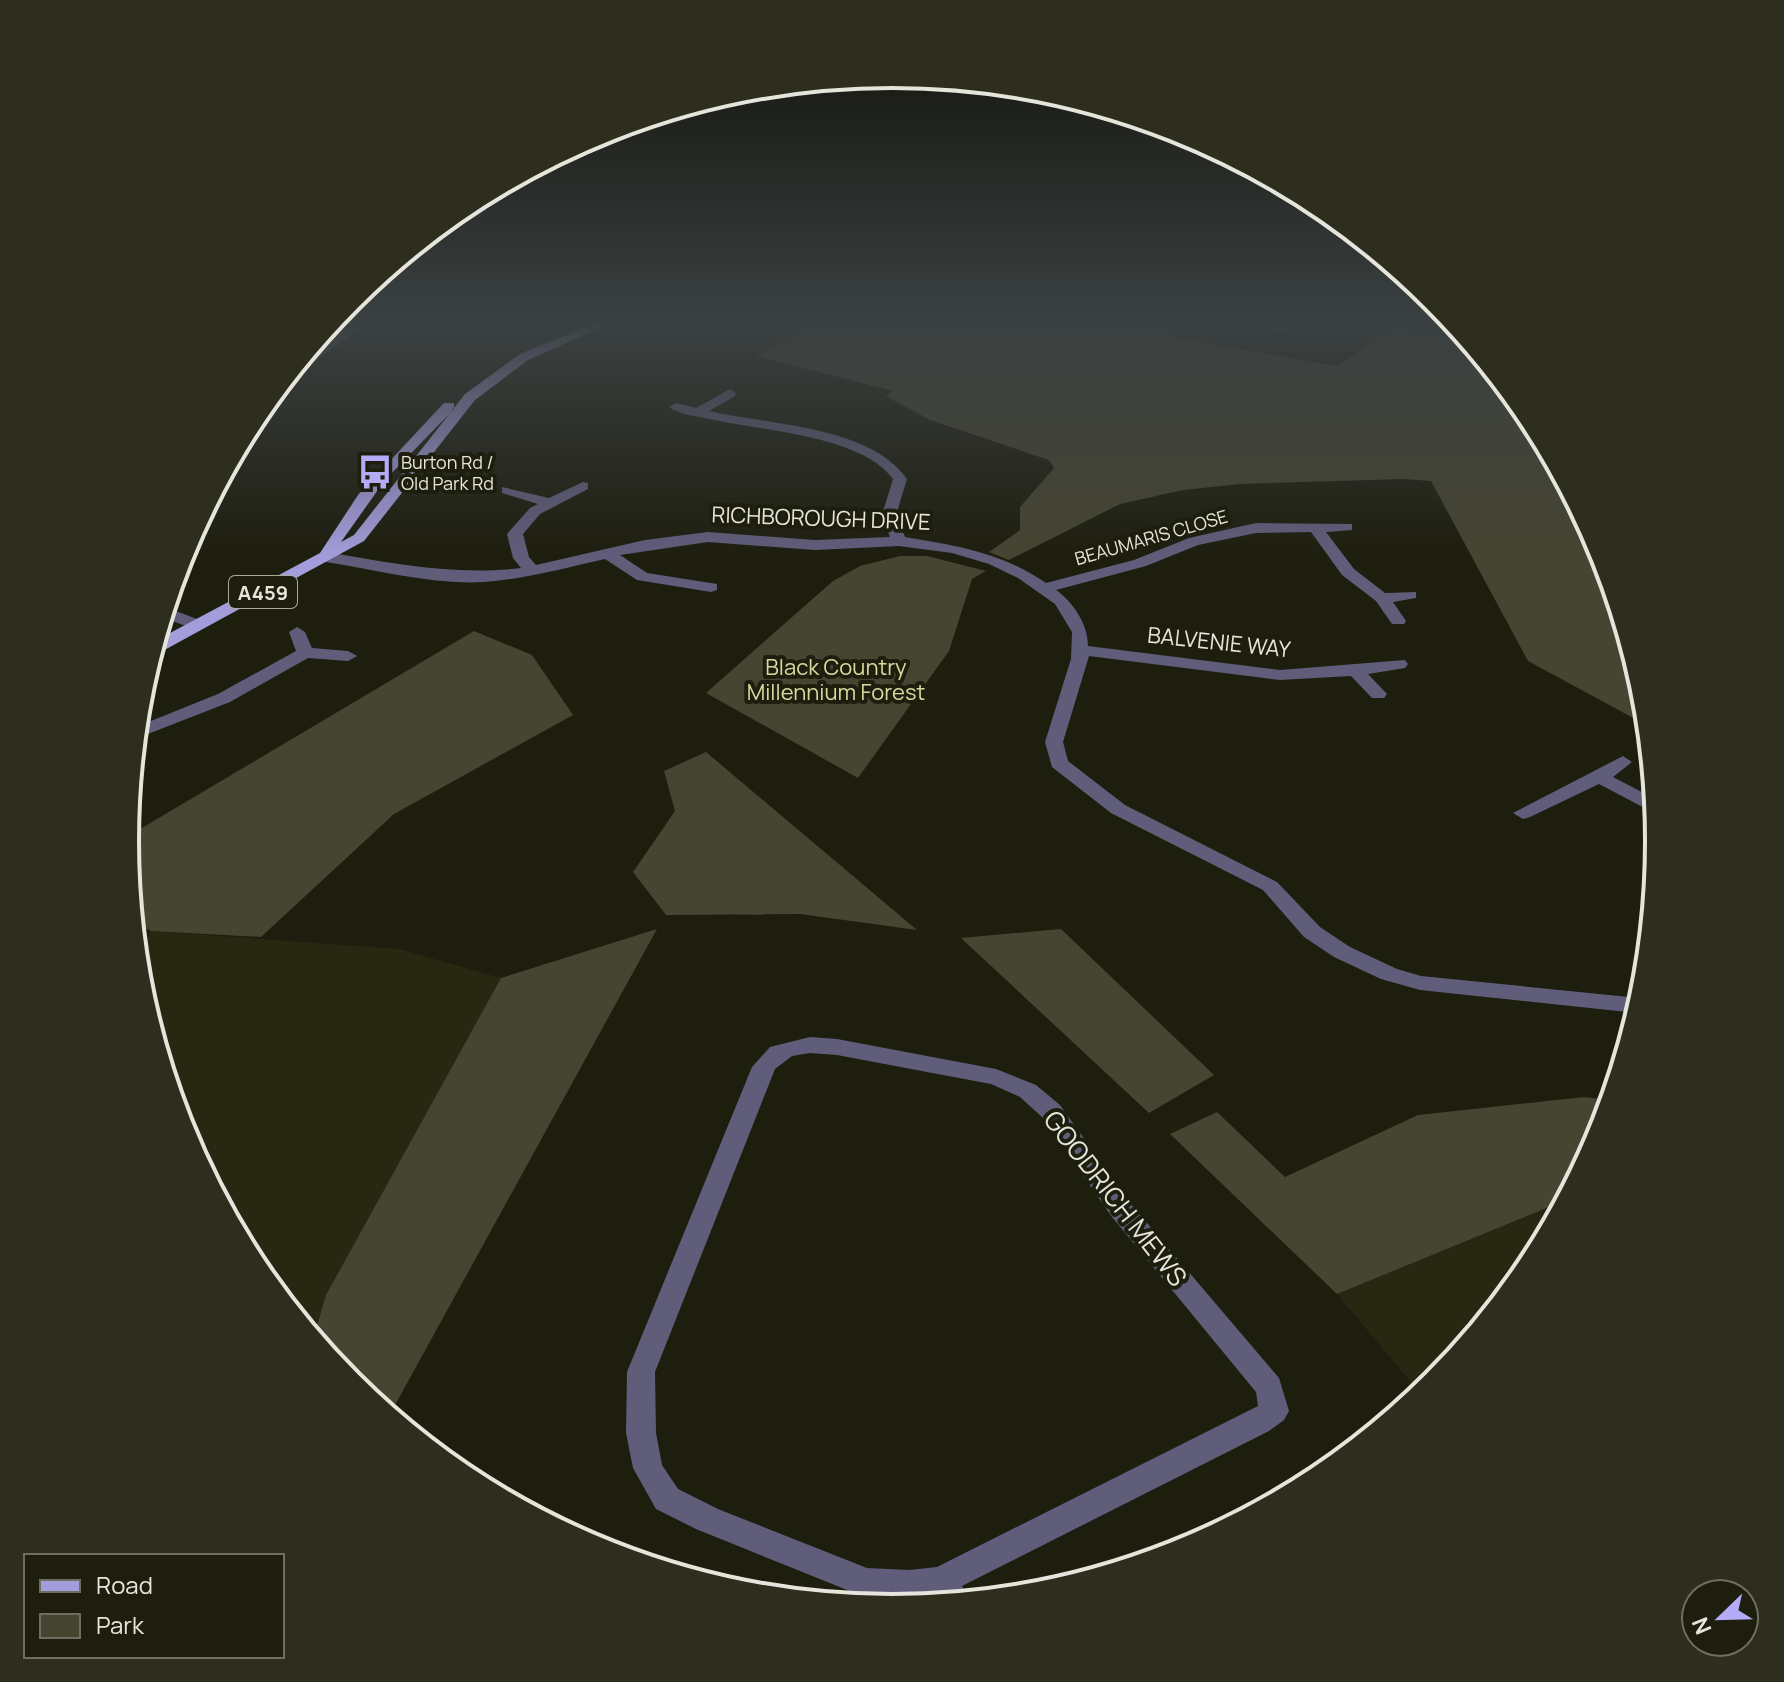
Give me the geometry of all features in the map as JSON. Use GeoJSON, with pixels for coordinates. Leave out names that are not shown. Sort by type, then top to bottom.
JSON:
{"type":"FeatureCollection","features":[{"type":"Feature","properties":{"kind":"main road"},"geometry":{"type":"LineString","coordinates":[[326,557],[334,536],[418,435],[453,401]]}},
{"type":"Feature","properties":{"kind":"main road","name":"A459"},"geometry":{"type":"LineString","coordinates":[[166,642],[359,538],[469,401]]}},
{"type":"Feature","properties":{"kind":"street"},"geometry":{"type":"LineString","coordinates":[[698,412],[716,401]]}},
{"type":"Feature","properties":{"kind":"street"},"geometry":{"type":"LineString","coordinates":[[676,407],[843,441],[886,461],[894,466],[900,479],[889,515],[899,541]]}},
{"type":"Feature","properties":{"kind":"street"},"geometry":{"type":"LineString","coordinates":[[532,571],[521,558],[515,534],[524,521],[547,502],[583,486]]}},
{"type":"Feature","properties":{"kind":"street"},"geometry":{"type":"LineString","coordinates":[[507,490],[547,502]]}},
{"type":"Feature","properties":{"kind":"street","name":"BEAUMARIS CLOSE"},"geometry":{"type":"LineString","coordinates":[[1045,588],[1140,563],[1194,541],[1256,528],[1347,527]]}},
{"type":"Feature","properties":{"kind":"street"},"geometry":{"type":"LineString","coordinates":[[1316,528],[1348,572],[1382,598],[1398,621]]}},
{"type":"Feature","properties":{"kind":"street","name":"RICHBOROUGH DRIVE"},"geometry":{"type":"LineString","coordinates":[[326,557],[435,575],[483,577],[532,571],[694,538],[734,538],[815,545],[899,541],[962,551],[1004,565],[1045,588],[1069,610],[1080,632],[1080,659],[1054,742],[1059,763],[1118,809],[1270,886],[1312,932],[1342,952],[1389,974],[1420,983],[1627,1005]]}},
{"type":"Feature","properties":{"kind":"street"},"geometry":{"type":"LineString","coordinates":[[608,554],[643,577],[711,587]]}},
{"type":"Feature","properties":{"kind":"street"},"geometry":{"type":"LineString","coordinates":[[659,599],[673,583]]}},
{"type":"Feature","properties":{"kind":"street"},"geometry":{"type":"LineString","coordinates":[[1382,598],[1410,595]]}},
{"type":"Feature","properties":{"kind":"street"},"geometry":{"type":"LineString","coordinates":[[174,616],[199,626]]}},
{"type":"Feature","properties":{"kind":"street"},"geometry":{"type":"LineString","coordinates":[[297,632],[305,653]]}},
{"type":"Feature","properties":{"kind":"street","name":"BALVENIE WAY"},"geometry":{"type":"LineString","coordinates":[[1080,650],[1268,674],[1355,671],[1399,664]]}},
{"type":"Feature","properties":{"kind":"street"},"geometry":{"type":"LineString","coordinates":[[147,729],[224,698],[305,653],[348,656]]}},
{"type":"Feature","properties":{"kind":"street"},"geometry":{"type":"LineString","coordinates":[[1355,671],[1378,694]]}},
{"type":"Feature","properties":{"kind":"street"},"geometry":{"type":"LineString","coordinates":[[1523,813],[1600,777],[1623,762]]}},
{"type":"Feature","properties":{"kind":"street"},"geometry":{"type":"LineString","coordinates":[[1600,777],[1643,801]]}},
{"type":"Feature","properties":{"kind":"street","name":"GOODRICH MEWS"},"geometry":{"type":"LineString","coordinates":[[795,1046],[837,1047],[996,1077],[1028,1091],[1051,1111],[1121,1210],[1269,1387],[1274,1411],[1259,1422],[948,1591],[867,1583],[707,1519],[667,1499],[648,1468],[641,1433],[641,1372],[764,1067],[771,1056],[795,1046]]}},
{"type":"Feature","properties":{"kind":"shaded area"},"geometry":{"type":"Polygon","coordinates":[[[151,931],[399,949],[501,978],[326,1295],[317,1326],[266,1259],[240,1217],[196,1129],[165,1036],[145,942],[151,931]]]}},
{"type":"Feature","properties":{"kind":"shaded area"},"geometry":{"type":"Polygon","coordinates":[[[1550,1207],[1489,1299],[1458,1337],[1412,1384],[1337,1294],[1550,1207]]]}},
{"type":"Feature","properties":{"kind":"green space"},"geometry":{"type":"Polygon","coordinates":[[[896,401],[1502,401],[1544,465],[1588,553],[1619,646],[1635,719],[1528,661],[1431,481],[1403,479],[1240,484],[1183,490],[1120,504],[1009,560],[989,552],[1020,530],[1020,507],[1054,468],[1049,460],[930,420],[896,401]]]}},
{"type":"Feature","properties":{"kind":"green space","name":"Black Country Millennium Forest"},"geometry":{"type":"Polygon","coordinates":[[[900,556],[927,556],[986,571],[972,579],[949,651],[858,778],[706,693],[833,581],[860,566],[900,556]]]}},
{"type":"Feature","properties":{"kind":"green space"},"geometry":{"type":"Polygon","coordinates":[[[474,631],[532,655],[573,715],[394,814],[261,937],[151,931],[144,928],[139,829],[474,631]]]}},
{"type":"Feature","properties":{"kind":"green space","name":"Black Country Millennium Forest"},"geometry":{"type":"Polygon","coordinates":[[[706,752],[917,930],[800,914],[666,915],[633,872],[675,811],[664,771],[706,752]]]}},
{"type":"Feature","properties":{"kind":"green space"},"geometry":{"type":"Polygon","coordinates":[[[657,929],[395,1406],[317,1326],[326,1295],[501,978],[657,929]]]}},
{"type":"Feature","properties":{"kind":"green space"},"geometry":{"type":"Polygon","coordinates":[[[1061,929],[1214,1075],[1149,1113],[961,938],[1061,929]]]}},
{"type":"Feature","properties":{"kind":"green space"},"geometry":{"type":"Polygon","coordinates":[[[1584,1097],[1599,1099],[1550,1207],[1337,1294],[1170,1134],[1217,1112],[1285,1177],[1418,1115],[1584,1097]]]}},
{"type":"Feature","properties":{"kind":"place","name":"Burton Rd / Old Park Rd"},"geometry":{"type":"Point","coordinates":[375,472]}}]}
